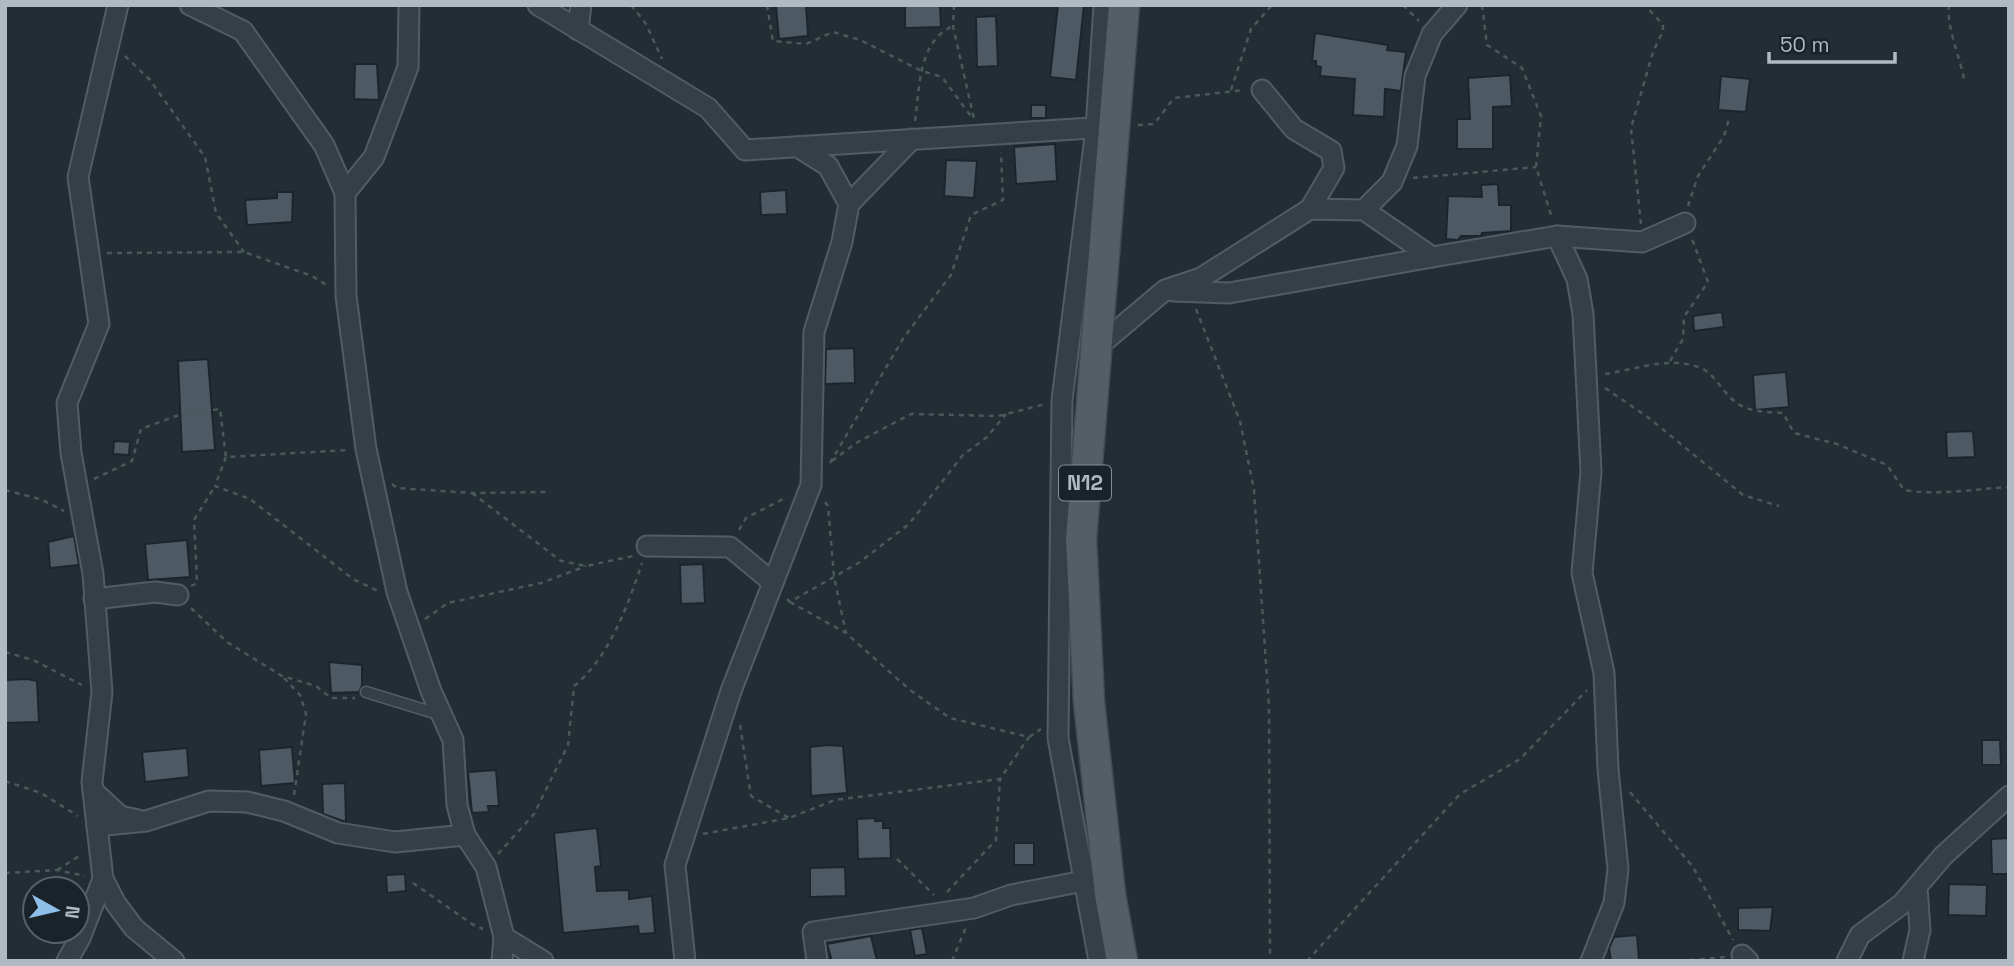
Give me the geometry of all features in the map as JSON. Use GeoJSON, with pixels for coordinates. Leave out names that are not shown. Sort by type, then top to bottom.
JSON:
{"type":"FeatureCollection","features":[{"type":"Feature","properties":{"kind":"main road","name":"N12"},"geometry":{"type":"LineString","coordinates":[[1122,961],[1110,894],[1089,702],[1081,539],[1105,128],[1124,5]]}},
{"type":"Feature","properties":{"kind":"street"},"geometry":{"type":"LineString","coordinates":[[118,5],[78,177],[99,324],[67,403],[94,599],[102,692],[93,791],[103,879],[116,904],[134,928],[174,961]]}},
{"type":"Feature","properties":{"kind":"street"},"geometry":{"type":"LineString","coordinates":[[190,5],[243,31],[324,145],[345,193],[346,296],[368,458],[400,601],[453,740],[457,805],[465,835],[486,867],[504,937],[502,961]]}},
{"type":"Feature","properties":{"kind":"street"},"geometry":{"type":"LineString","coordinates":[[345,193],[374,157],[408,67],[409,5]]}},
{"type":"Feature","properties":{"kind":"street"},"geometry":{"type":"LineString","coordinates":[[538,5],[708,108],[746,150],[912,139],[976,128],[1000,134],[1105,128]]}},
{"type":"Feature","properties":{"kind":"street"},"geometry":{"type":"LineString","coordinates":[[578,30],[582,5]]}},
{"type":"Feature","properties":{"kind":"street"},"geometry":{"type":"LineString","coordinates":[[1099,961],[1058,738],[1058,718],[1062,400],[1105,128],[1104,5]]}},
{"type":"Feature","properties":{"kind":"street"},"geometry":{"type":"LineString","coordinates":[[1364,210],[1392,182],[1408,146],[1415,76],[1432,34],[1457,5]]}},
{"type":"Feature","properties":{"kind":"street"},"geometry":{"type":"LineString","coordinates":[[1094,350],[1165,290],[1201,278],[1310,209],[1334,168],[1331,151],[1294,129],[1262,90]]}},
{"type":"Feature","properties":{"kind":"street"},"geometry":{"type":"LineString","coordinates":[[685,961],[675,865],[731,691],[771,581],[811,485],[814,332],[842,242],[849,204],[912,139]]}},
{"type":"Feature","properties":{"kind":"street"},"geometry":{"type":"LineString","coordinates":[[798,147],[828,166],[849,204]]}},
{"type":"Feature","properties":{"kind":"street"},"geometry":{"type":"LineString","coordinates":[[1310,209],[1364,210],[1432,257]]}},
{"type":"Feature","properties":{"kind":"street"},"geometry":{"type":"LineString","coordinates":[[1165,290],[1190,294],[1229,293],[1557,236],[1642,242],[1685,223]]}},
{"type":"Feature","properties":{"kind":"street"},"geometry":{"type":"LineString","coordinates":[[1557,236],[1577,279],[1588,376],[1591,472],[1582,573],[1604,673],[1608,769],[1618,869],[1614,903],[1591,961]]}},
{"type":"Feature","properties":{"kind":"street"},"geometry":{"type":"LineString","coordinates":[[647,546],[730,547],[771,581]]}},
{"type":"Feature","properties":{"kind":"street"},"geometry":{"type":"LineString","coordinates":[[94,599],[155,592],[178,595]]}},
{"type":"Feature","properties":{"kind":"street"},"geometry":{"type":"LineString","coordinates":[[93,791],[120,816],[146,821]]}},
{"type":"Feature","properties":{"kind":"street"},"geometry":{"type":"LineString","coordinates":[[1847,961],[1860,935],[1902,904],[1943,856],[2009,796]]}},
{"type":"Feature","properties":{"kind":"street"},"geometry":{"type":"LineString","coordinates":[[97,826],[146,821],[209,801],[247,802],[284,811],[338,834],[395,842],[465,835]]}},
{"type":"Feature","properties":{"kind":"street"},"geometry":{"type":"LineString","coordinates":[[67,961],[80,939],[103,879]]}},
{"type":"Feature","properties":{"kind":"street"},"geometry":{"type":"LineString","coordinates":[[103,879],[121,902],[168,946],[191,961]]}},
{"type":"Feature","properties":{"kind":"street"},"geometry":{"type":"LineString","coordinates":[[817,961],[813,932],[974,908],[1011,895],[1084,881]]}},
{"type":"Feature","properties":{"kind":"street"},"geometry":{"type":"LineString","coordinates":[[1913,961],[1920,930],[1917,887]]}},
{"type":"Feature","properties":{"kind":"street"},"geometry":{"type":"LineString","coordinates":[[504,937],[538,955],[543,961]]}},
{"type":"Feature","properties":{"kind":"lane"},"geometry":{"type":"LineString","coordinates":[[366,692],[442,715]]}},
{"type":"Feature","properties":{"kind":"path"},"geometry":{"type":"LineString","coordinates":[[631,5],[646,24],[675,89]]}},
{"type":"Feature","properties":{"kind":"path"},"geometry":{"type":"LineString","coordinates":[[767,5],[773,41],[806,44],[833,33],[860,40],[942,78],[976,128]]}},
{"type":"Feature","properties":{"kind":"path"},"geometry":{"type":"LineString","coordinates":[[954,5],[953,26],[976,128]]}},
{"type":"Feature","properties":{"kind":"path"},"geometry":{"type":"LineString","coordinates":[[1231,90],[1251,29],[1272,5]]}},
{"type":"Feature","properties":{"kind":"path"},"geometry":{"type":"LineString","coordinates":[[1403,5],[1432,34]]}},
{"type":"Feature","properties":{"kind":"path"},"geometry":{"type":"LineString","coordinates":[[1482,5],[1487,45],[1522,68],[1541,116],[1536,167],[1557,236]]}},
{"type":"Feature","properties":{"kind":"path"},"geometry":{"type":"LineString","coordinates":[[1642,242],[1631,128],[1653,52],[1663,31],[1663,25],[1645,5]]}},
{"type":"Feature","properties":{"kind":"path"},"geometry":{"type":"LineString","coordinates":[[1949,5],[1947,17],[1958,46],[1964,79]]}},
{"type":"Feature","properties":{"kind":"path"},"geometry":{"type":"LineString","coordinates":[[912,139],[922,71],[930,42],[939,32],[953,26]]}},
{"type":"Feature","properties":{"kind":"path"},"geometry":{"type":"LineString","coordinates":[[111,42],[150,80],[205,158],[216,214],[244,252]]}},
{"type":"Feature","properties":{"kind":"path"},"geometry":{"type":"LineString","coordinates":[[1105,128],[1154,124],[1174,98],[1231,90],[1262,90]]}},
{"type":"Feature","properties":{"kind":"path"},"geometry":{"type":"LineString","coordinates":[[1671,361],[1684,339],[1684,317],[1708,282],[1685,223],[1698,176],[1724,136],[1729,119]]}},
{"type":"Feature","properties":{"kind":"path"},"geometry":{"type":"LineString","coordinates":[[730,547],[746,518],[811,485],[831,462],[904,337],[951,275],[971,215],[1003,200],[1000,134]]}},
{"type":"Feature","properties":{"kind":"path"},"geometry":{"type":"LineString","coordinates":[[1392,182],[1440,173],[1536,167]]}},
{"type":"Feature","properties":{"kind":"path"},"geometry":{"type":"LineString","coordinates":[[90,253],[244,252],[312,276],[346,296]]}},
{"type":"Feature","properties":{"kind":"path"},"geometry":{"type":"LineString","coordinates":[[1190,294],[1240,421],[1254,490],[1269,706],[1270,961]]}},
{"type":"Feature","properties":{"kind":"path"},"geometry":{"type":"LineString","coordinates":[[1588,376],[1671,361],[1694,365],[1715,376],[1732,400],[1752,411],[1783,413],[1794,433],[1837,444],[1887,465],[1904,490],[1929,495],[1940,491],[2009,486]]}},
{"type":"Feature","properties":{"kind":"path"},"geometry":{"type":"LineString","coordinates":[[1588,376],[1649,418],[1743,495],[1779,506]]}},
{"type":"Feature","properties":{"kind":"path"},"geometry":{"type":"LineString","coordinates":[[831,462],[856,443],[911,414],[1006,414],[1062,400]]}},
{"type":"Feature","properties":{"kind":"path"},"geometry":{"type":"LineString","coordinates":[[77,486],[132,461],[141,429],[176,416],[220,409],[226,457],[215,486],[194,520],[197,583],[178,595],[227,642],[282,676],[300,695],[306,714],[296,792],[284,811]]}},
{"type":"Feature","properties":{"kind":"path"},"geometry":{"type":"LineString","coordinates":[[790,602],[860,562],[909,524],[963,455],[987,437],[1006,414]]}},
{"type":"Feature","properties":{"kind":"path"},"geometry":{"type":"LineString","coordinates":[[226,457],[368,458],[397,488],[472,493],[550,492]]}},
{"type":"Feature","properties":{"kind":"path"},"geometry":{"type":"LineString","coordinates":[[811,485],[828,506],[834,577],[846,633]]}},
{"type":"Feature","properties":{"kind":"path"},"geometry":{"type":"LineString","coordinates":[[215,486],[250,499],[353,579],[400,601]]}},
{"type":"Feature","properties":{"kind":"path"},"geometry":{"type":"LineString","coordinates":[[5,490],[40,499],[83,521]]}},
{"type":"Feature","properties":{"kind":"path"},"geometry":{"type":"LineString","coordinates":[[472,493],[561,561],[586,566]]}},
{"type":"Feature","properties":{"kind":"path"},"geometry":{"type":"LineString","coordinates":[[410,629],[448,603],[541,583],[586,566],[628,559],[647,546]]}},
{"type":"Feature","properties":{"kind":"path"},"geometry":{"type":"LineString","coordinates":[[486,867],[534,814],[568,744],[574,686],[591,672],[614,629],[630,597],[647,546]]}},
{"type":"Feature","properties":{"kind":"path"},"geometry":{"type":"LineString","coordinates":[[771,581],[790,602],[846,633],[910,690],[950,718],[1029,737]]}},
{"type":"Feature","properties":{"kind":"path"},"geometry":{"type":"LineString","coordinates":[[5,652],[33,660],[66,678],[102,692]]}},
{"type":"Feature","properties":{"kind":"path"},"geometry":{"type":"LineString","coordinates":[[1307,961],[1460,794],[1520,760],[1556,719],[1604,673]]}},
{"type":"Feature","properties":{"kind":"path"},"geometry":{"type":"LineString","coordinates":[[282,676],[316,686],[331,698],[362,698],[366,692]]}},
{"type":"Feature","properties":{"kind":"path"},"geometry":{"type":"LineString","coordinates":[[731,691],[743,738],[751,796],[789,818]]}},
{"type":"Feature","properties":{"kind":"path"},"geometry":{"type":"LineString","coordinates":[[897,859],[940,901],[996,840],[1000,779],[1029,737],[1058,718]]}},
{"type":"Feature","properties":{"kind":"path"},"geometry":{"type":"LineString","coordinates":[[1608,769],[1658,829],[1687,857],[1745,958],[1680,961]]}},
{"type":"Feature","properties":{"kind":"path"},"geometry":{"type":"LineString","coordinates":[[684,836],[751,827],[789,818],[835,800],[1000,779]]}},
{"type":"Feature","properties":{"kind":"path"},"geometry":{"type":"LineString","coordinates":[[5,781],[41,793],[97,826]]}},
{"type":"Feature","properties":{"kind":"path"},"geometry":{"type":"LineString","coordinates":[[5,873],[57,870],[103,879]]}},
{"type":"Feature","properties":{"kind":"path"},"geometry":{"type":"LineString","coordinates":[[413,883],[472,924],[504,937]]}},
{"type":"Feature","properties":{"kind":"path"},"geometry":{"type":"LineString","coordinates":[[953,961],[974,908]]}},
{"type":"Feature","properties":{"kind":"building"},"geometry":{"type":"Polygon","coordinates":[[[806,5],[808,36],[779,39],[776,6],[806,5]]]}},
{"type":"Feature","properties":{"kind":"building"},"geometry":{"type":"Polygon","coordinates":[[[905,5],[940,5],[941,27],[905,28],[905,5]]]}},
{"type":"Feature","properties":{"kind":"building"},"geometry":{"type":"Polygon","coordinates":[[[1058,5],[1084,5],[1076,80],[1050,77],[1058,5]]]}},
{"type":"Feature","properties":{"kind":"building"},"geometry":{"type":"Polygon","coordinates":[[[996,16],[998,66],[977,67],[976,17],[996,16]]]}},
{"type":"Feature","properties":{"kind":"building"},"geometry":{"type":"Polygon","coordinates":[[[1315,33],[1388,45],[1387,50],[1406,52],[1401,91],[1385,89],[1384,117],[1353,115],[1355,79],[1320,76],[1321,67],[1316,66],[1316,61],[1312,61],[1315,33]]]}},
{"type":"Feature","properties":{"kind":"building"},"geometry":{"type":"Polygon","coordinates":[[[355,64],[377,64],[379,100],[354,99],[355,64]]]}},
{"type":"Feature","properties":{"kind":"building"},"geometry":{"type":"Polygon","coordinates":[[[1510,75],[1512,106],[1493,107],[1493,149],[1457,149],[1457,119],[1470,119],[1468,78],[1510,75]]]}},
{"type":"Feature","properties":{"kind":"building"},"geometry":{"type":"Polygon","coordinates":[[[1721,76],[1750,79],[1746,112],[1718,110],[1721,76]]]}},
{"type":"Feature","properties":{"kind":"building"},"geometry":{"type":"Polygon","coordinates":[[[1031,105],[1046,105],[1046,118],[1031,118],[1031,105]]]}},
{"type":"Feature","properties":{"kind":"building"},"geometry":{"type":"Polygon","coordinates":[[[1055,144],[1057,181],[1016,184],[1014,147],[1055,144]]]}},
{"type":"Feature","properties":{"kind":"building"},"geometry":{"type":"Polygon","coordinates":[[[946,160],[977,161],[974,198],[944,196],[946,160]]]}},
{"type":"Feature","properties":{"kind":"building"},"geometry":{"type":"Polygon","coordinates":[[[1498,184],[1499,205],[1511,205],[1511,231],[1461,236],[1458,240],[1446,239],[1448,196],[1482,197],[1481,185],[1498,184]]]}},
{"type":"Feature","properties":{"kind":"building"},"geometry":{"type":"Polygon","coordinates":[[[786,190],[787,214],[761,215],[760,192],[786,190]]]}},
{"type":"Feature","properties":{"kind":"building"},"geometry":{"type":"Polygon","coordinates":[[[277,192],[293,192],[292,222],[247,225],[245,200],[277,198],[277,192]]]}},
{"type":"Feature","properties":{"kind":"building"},"geometry":{"type":"Polygon","coordinates":[[[1722,312],[1724,327],[1694,331],[1693,316],[1722,312]]]}},
{"type":"Feature","properties":{"kind":"building"},"geometry":{"type":"Polygon","coordinates":[[[854,348],[855,383],[825,384],[826,349],[854,348]]]}},
{"type":"Feature","properties":{"kind":"building"},"geometry":{"type":"Polygon","coordinates":[[[208,359],[215,450],[182,452],[178,361],[208,359]]]}},
{"type":"Feature","properties":{"kind":"building"},"geometry":{"type":"Polygon","coordinates":[[[1786,372],[1789,407],[1755,410],[1753,375],[1786,372]]]}},
{"type":"Feature","properties":{"kind":"building"},"geometry":{"type":"Polygon","coordinates":[[[1973,431],[1975,457],[1947,458],[1946,432],[1973,431]]]}},
{"type":"Feature","properties":{"kind":"building"},"geometry":{"type":"Polygon","coordinates":[[[114,441],[130,442],[129,455],[113,454],[114,441]]]}},
{"type":"Feature","properties":{"kind":"building"},"geometry":{"type":"Polygon","coordinates":[[[74,536],[79,565],[50,568],[48,542],[74,536]]]}},
{"type":"Feature","properties":{"kind":"building"},"geometry":{"type":"Polygon","coordinates":[[[187,540],[190,577],[148,580],[145,544],[187,540]]]}},
{"type":"Feature","properties":{"kind":"building"},"geometry":{"type":"Polygon","coordinates":[[[703,564],[705,603],[681,604],[680,565],[703,564]]]}},
{"type":"Feature","properties":{"kind":"building"},"geometry":{"type":"Polygon","coordinates":[[[329,662],[362,665],[362,686],[359,692],[331,693],[329,662]]]}},
{"type":"Feature","properties":{"kind":"building"},"geometry":{"type":"Polygon","coordinates":[[[5,680],[37,681],[39,722],[5,723],[5,680]]]}},
{"type":"Feature","properties":{"kind":"building"},"geometry":{"type":"Polygon","coordinates":[[[1982,740],[2000,740],[2001,765],[1982,765],[1982,740]]]}},
{"type":"Feature","properties":{"kind":"building"},"geometry":{"type":"Polygon","coordinates":[[[843,746],[847,793],[811,796],[810,747],[843,746]]]}},
{"type":"Feature","properties":{"kind":"building"},"geometry":{"type":"Polygon","coordinates":[[[292,747],[295,783],[261,786],[259,750],[292,747]]]}},
{"type":"Feature","properties":{"kind":"building"},"geometry":{"type":"Polygon","coordinates":[[[187,748],[189,777],[145,782],[142,752],[187,748]]]}},
{"type":"Feature","properties":{"kind":"building"},"geometry":{"type":"Polygon","coordinates":[[[496,770],[499,806],[488,806],[489,812],[472,813],[468,772],[496,770]]]}},
{"type":"Feature","properties":{"kind":"building"},"geometry":{"type":"Polygon","coordinates":[[[345,783],[346,822],[323,814],[322,784],[345,783]]]}},
{"type":"Feature","properties":{"kind":"building"},"geometry":{"type":"Polygon","coordinates":[[[875,818],[875,821],[883,821],[883,828],[890,828],[891,858],[858,859],[857,819],[875,818]]]}},
{"type":"Feature","properties":{"kind":"building"},"geometry":{"type":"Polygon","coordinates":[[[597,828],[601,866],[595,867],[597,891],[629,890],[629,899],[652,896],[655,933],[639,934],[638,926],[563,933],[554,833],[597,828]]]}},
{"type":"Feature","properties":{"kind":"building"},"geometry":{"type":"Polygon","coordinates":[[[2009,838],[2009,874],[1992,874],[1991,839],[2009,838]]]}},
{"type":"Feature","properties":{"kind":"building"},"geometry":{"type":"Polygon","coordinates":[[[1014,843],[1034,843],[1034,865],[1014,865],[1014,843]]]}},
{"type":"Feature","properties":{"kind":"building"},"geometry":{"type":"Polygon","coordinates":[[[845,867],[846,896],[810,897],[810,868],[845,867]]]}},
{"type":"Feature","properties":{"kind":"building"},"geometry":{"type":"Polygon","coordinates":[[[405,874],[406,891],[387,893],[386,875],[405,874]]]}},
{"type":"Feature","properties":{"kind":"building"},"geometry":{"type":"Polygon","coordinates":[[[1949,884],[1987,885],[1986,916],[1948,915],[1949,884]]]}},
{"type":"Feature","properties":{"kind":"building"},"geometry":{"type":"Polygon","coordinates":[[[1773,907],[1770,931],[1738,930],[1738,908],[1773,907]]]}},
{"type":"Feature","properties":{"kind":"building"},"geometry":{"type":"Polygon","coordinates":[[[922,928],[927,954],[915,956],[910,930],[922,928]]]}},
{"type":"Feature","properties":{"kind":"building"},"geometry":{"type":"Polygon","coordinates":[[[1637,935],[1639,961],[1611,961],[1609,948],[1614,937],[1637,935]]]}},
{"type":"Feature","properties":{"kind":"building"},"geometry":{"type":"Polygon","coordinates":[[[871,936],[877,961],[832,961],[827,944],[871,936]]]}}]}
